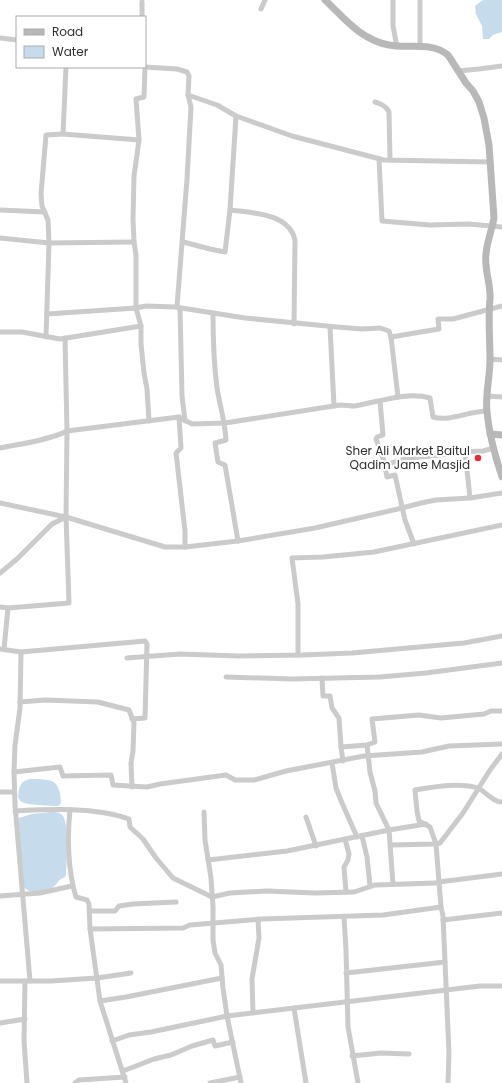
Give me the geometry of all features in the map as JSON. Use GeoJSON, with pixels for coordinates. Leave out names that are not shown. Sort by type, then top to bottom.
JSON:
{"type":"FeatureCollection","features":[{"type":"Feature","properties":{"kind":"street"},"geometry":{"type":"LineString","coordinates":[[261,9],[265,0]]}},
{"type":"Feature","properties":{"kind":"street"},"geometry":{"type":"LineString","coordinates":[[325,0],[346,22],[373,40],[397,47],[428,46],[441,50],[448,55],[479,102],[485,125],[490,162],[494,218],[487,245],[486,256],[486,270],[490,293],[490,360],[487,411],[490,434],[502,477]]}},
{"type":"Feature","properties":{"kind":"street"},"geometry":{"type":"LineString","coordinates":[[393,0],[393,26],[397,47]]}},
{"type":"Feature","properties":{"kind":"street"},"geometry":{"type":"LineString","coordinates":[[420,0],[420,46]]}},
{"type":"Feature","properties":{"kind":"street"},"geometry":{"type":"LineString","coordinates":[[142,2],[142,16]]}},
{"type":"Feature","properties":{"kind":"street"},"geometry":{"type":"LineString","coordinates":[[0,38],[16,40]]}},
{"type":"Feature","properties":{"kind":"street"},"geometry":{"type":"LineString","coordinates":[[458,71],[479,70],[502,66]]}},
{"type":"Feature","properties":{"kind":"street"},"geometry":{"type":"LineString","coordinates":[[146,67],[177,69],[187,72],[189,76],[188,95],[190,107],[188,179],[182,242],[179,308],[182,396],[185,421]]}},
{"type":"Feature","properties":{"kind":"street"},"geometry":{"type":"LineString","coordinates":[[63,134],[66,68]]}},
{"type":"Feature","properties":{"kind":"street"},"geometry":{"type":"LineString","coordinates":[[145,68],[144,97],[136,99],[139,140],[134,176],[133,219],[136,254],[136,308],[141,326],[141,344],[147,389],[149,421]]}},
{"type":"Feature","properties":{"kind":"street"},"geometry":{"type":"LineString","coordinates":[[188,95],[217,105],[236,116],[292,136],[379,159],[490,162]]}},
{"type":"Feature","properties":{"kind":"street"},"geometry":{"type":"LineString","coordinates":[[375,102],[379,102],[388,109],[389,112],[390,160]]}},
{"type":"Feature","properties":{"kind":"street"},"geometry":{"type":"LineString","coordinates":[[182,242],[225,252],[230,210],[236,116]]}},
{"type":"Feature","properties":{"kind":"street"},"geometry":{"type":"LineString","coordinates":[[46,337],[49,243],[48,220],[44,212],[41,194],[46,135],[63,134],[139,140]]}},
{"type":"Feature","properties":{"kind":"street"},"geometry":{"type":"LineString","coordinates":[[379,159],[382,221],[430,225],[469,224],[502,227]]}},
{"type":"Feature","properties":{"kind":"street"},"geometry":{"type":"LineString","coordinates":[[0,210],[44,212]]}},
{"type":"Feature","properties":{"kind":"street"},"geometry":{"type":"LineString","coordinates":[[230,210],[257,214],[276,219],[285,223],[291,228],[295,240],[294,324]]}},
{"type":"Feature","properties":{"kind":"street"},"geometry":{"type":"LineString","coordinates":[[0,238],[49,243],[134,242]]}},
{"type":"Feature","properties":{"kind":"street"},"geometry":{"type":"LineString","coordinates":[[47,314],[146,306],[179,308],[294,324],[362,329],[380,328],[389,331],[391,337],[398,397]]}},
{"type":"Feature","properties":{"kind":"street"},"geometry":{"type":"LineString","coordinates":[[391,337],[439,329],[438,319],[453,319],[502,306]]}},
{"type":"Feature","properties":{"kind":"street"},"geometry":{"type":"LineString","coordinates":[[213,313],[217,388],[225,423],[226,440],[215,443],[218,462],[225,465],[238,542]]}},
{"type":"Feature","properties":{"kind":"street"},"geometry":{"type":"LineString","coordinates":[[0,332],[22,332],[60,339],[141,326]]}},
{"type":"Feature","properties":{"kind":"street"},"geometry":{"type":"LineString","coordinates":[[330,326],[334,406]]}},
{"type":"Feature","properties":{"kind":"street"},"geometry":{"type":"LineString","coordinates":[[0,608],[69,603],[66,517],[67,431],[65,338]]}},
{"type":"Feature","properties":{"kind":"street"},"geometry":{"type":"LineString","coordinates":[[490,360],[502,360]]}},
{"type":"Feature","properties":{"kind":"street"},"geometry":{"type":"LineString","coordinates":[[0,448],[40,440],[67,431],[179,418],[192,424],[225,423],[334,406],[353,406],[398,397],[423,396],[430,398],[433,417],[440,419],[479,411],[487,411]]}},
{"type":"Feature","properties":{"kind":"street"},"geometry":{"type":"LineString","coordinates":[[487,396],[502,397]]}},
{"type":"Feature","properties":{"kind":"street"},"geometry":{"type":"LineString","coordinates":[[380,401],[383,435],[377,437],[376,439],[385,465],[387,477],[395,475],[402,508],[414,544]]}},
{"type":"Feature","properties":{"kind":"street"},"geometry":{"type":"LineString","coordinates":[[179,418],[181,448],[176,454],[185,531],[185,547]]}},
{"type":"Feature","properties":{"kind":"street"},"geometry":{"type":"LineString","coordinates":[[490,434],[502,435]]}},
{"type":"Feature","properties":{"kind":"street"},"geometry":{"type":"LineString","coordinates":[[385,465],[409,458],[494,448]]}},
{"type":"Feature","properties":{"kind":"street"},"geometry":{"type":"LineString","coordinates":[[465,452],[470,498]]}},
{"type":"Feature","properties":{"kind":"street"},"geometry":{"type":"LineString","coordinates":[[0,503],[66,517],[165,548],[238,542],[314,528],[402,508],[421,502],[470,498],[502,493]]}},
{"type":"Feature","properties":{"kind":"street"},"geometry":{"type":"LineString","coordinates":[[0,573],[52,524],[66,517]]}},
{"type":"Feature","properties":{"kind":"street"},"geometry":{"type":"LineString","coordinates":[[298,655],[298,604],[292,558],[323,557],[374,552],[502,525]]}},
{"type":"Feature","properties":{"kind":"street"},"geometry":{"type":"LineString","coordinates":[[8,608],[2,649],[21,652],[145,641],[147,644],[145,718],[132,719]]}},
{"type":"Feature","properties":{"kind":"street"},"geometry":{"type":"LineString","coordinates":[[127,658],[180,654],[239,656],[298,655],[401,649],[474,642],[502,636]]}},
{"type":"Feature","properties":{"kind":"street"},"geometry":{"type":"LineString","coordinates":[[21,652],[20,702],[15,745],[14,792],[27,981],[24,1041],[27,1083]]}},
{"type":"Feature","properties":{"kind":"street"},"geometry":{"type":"LineString","coordinates":[[226,676],[322,678],[404,675],[502,663]]}},
{"type":"Feature","properties":{"kind":"street"},"geometry":{"type":"LineString","coordinates":[[322,678],[323,696],[330,696],[332,708],[339,718],[343,761]]}},
{"type":"Feature","properties":{"kind":"street"},"geometry":{"type":"LineString","coordinates":[[20,702],[45,700],[102,703],[129,710],[134,735],[131,763],[132,786]]}},
{"type":"Feature","properties":{"kind":"street"},"geometry":{"type":"LineString","coordinates":[[341,747],[363,744],[367,745],[375,742],[372,719],[420,715],[441,718],[484,714],[491,711],[502,711]]}},
{"type":"Feature","properties":{"kind":"street"},"geometry":{"type":"LineString","coordinates":[[14,772],[60,767],[63,776],[111,775],[113,785],[147,787],[226,775],[236,780],[254,780],[286,771],[368,756],[422,752],[450,746],[502,744]]}},
{"type":"Feature","properties":{"kind":"street"},"geometry":{"type":"LineString","coordinates":[[367,745],[376,803],[389,830],[393,884]]}},
{"type":"Feature","properties":{"kind":"street"},"geometry":{"type":"LineString","coordinates":[[391,845],[440,844],[463,813],[502,754]]}},
{"type":"Feature","properties":{"kind":"street"},"geometry":{"type":"LineString","coordinates":[[332,763],[336,788],[360,836],[367,857],[370,886]]}},
{"type":"Feature","properties":{"kind":"street"},"geometry":{"type":"LineString","coordinates":[[448,1083],[449,1053],[443,920],[436,844],[430,827],[419,821],[415,790],[439,786],[466,786],[478,789],[491,796],[496,801],[502,802]]}},
{"type":"Feature","properties":{"kind":"street"},"geometry":{"type":"LineString","coordinates":[[0,792],[14,792]]}},
{"type":"Feature","properties":{"kind":"street"},"geometry":{"type":"LineString","coordinates":[[15,811],[70,810],[102,813],[129,819],[130,827],[144,838],[156,858],[173,878],[212,897],[230,893],[267,891],[315,893],[354,892],[375,885],[425,884],[502,874]]}},
{"type":"Feature","properties":{"kind":"street"},"geometry":{"type":"LineString","coordinates":[[70,810],[70,871],[72,886],[76,898],[87,900],[89,904],[90,929],[100,1001],[126,1083]]}},
{"type":"Feature","properties":{"kind":"street"},"geometry":{"type":"LineString","coordinates":[[204,812],[205,840],[212,897],[213,940],[215,953],[221,965],[227,1016],[241,1080],[210,1083]]}},
{"type":"Feature","properties":{"kind":"street"},"geometry":{"type":"LineString","coordinates":[[306,818],[316,846]]}},
{"type":"Feature","properties":{"kind":"street"},"geometry":{"type":"LineString","coordinates":[[208,860],[287,851],[426,824]]}},
{"type":"Feature","properties":{"kind":"street"},"geometry":{"type":"LineString","coordinates":[[345,839],[349,854],[348,860],[344,867],[346,892]]}},
{"type":"Feature","properties":{"kind":"street"},"geometry":{"type":"LineString","coordinates":[[0,896],[40,893],[72,886]]}},
{"type":"Feature","properties":{"kind":"street"},"geometry":{"type":"LineString","coordinates":[[90,911],[115,912],[119,906],[176,902]]}},
{"type":"Feature","properties":{"kind":"street"},"geometry":{"type":"LineString","coordinates":[[90,929],[183,928],[190,925],[258,919],[383,915],[441,907]]}},
{"type":"Feature","properties":{"kind":"street"},"geometry":{"type":"LineString","coordinates":[[443,920],[502,913]]}},
{"type":"Feature","properties":{"kind":"street"},"geometry":{"type":"LineString","coordinates":[[344,917],[348,1027],[358,1083]]}},
{"type":"Feature","properties":{"kind":"street"},"geometry":{"type":"LineString","coordinates":[[253,1013],[252,979],[259,938],[258,919]]}},
{"type":"Feature","properties":{"kind":"street"},"geometry":{"type":"LineString","coordinates":[[346,973],[445,962]]}},
{"type":"Feature","properties":{"kind":"street"},"geometry":{"type":"LineString","coordinates":[[0,981],[51,981],[97,978],[131,973]]}},
{"type":"Feature","properties":{"kind":"street"},"geometry":{"type":"LineString","coordinates":[[100,1001],[222,978]]}},
{"type":"Feature","properties":{"kind":"street"},"geometry":{"type":"LineString","coordinates":[[112,1041],[129,1035],[151,1032],[227,1016],[480,986],[502,986]]}},
{"type":"Feature","properties":{"kind":"street"},"geometry":{"type":"LineString","coordinates":[[294,1008],[306,1083]]}},
{"type":"Feature","properties":{"kind":"street"},"geometry":{"type":"LineString","coordinates":[[0,1023],[25,1020]]}},
{"type":"Feature","properties":{"kind":"street"},"geometry":{"type":"LineString","coordinates":[[123,1071],[154,1059],[171,1056],[192,1046],[213,1040],[215,1046],[233,1042]]}},
{"type":"Feature","properties":{"kind":"street"},"geometry":{"type":"LineString","coordinates":[[352,1056],[380,1053],[409,1054]]}},
{"type":"Feature","properties":{"kind":"street"},"geometry":{"type":"LineString","coordinates":[[75,1083],[79,1080],[88,1081],[125,1077]]}},
{"type":"Feature","properties":{"kind":"water"},"geometry":{"type":"Polygon","coordinates":[[[483,0],[502,0],[502,32],[493,35],[489,39],[483,39],[482,26],[476,14],[475,6],[483,0]]]}},
{"type":"Feature","properties":{"kind":"water"},"geometry":{"type":"Polygon","coordinates":[[[30,779],[49,780],[57,785],[61,803],[58,806],[50,806],[28,804],[21,801],[18,797],[20,787],[24,781],[30,779]]]}},
{"type":"Feature","properties":{"kind":"water"},"geometry":{"type":"Polygon","coordinates":[[[51,812],[61,814],[65,821],[67,844],[66,874],[65,877],[50,889],[29,891],[23,887],[18,821],[19,818],[32,814],[51,812]]]}},
{"type":"Feature","properties":{"kind":"place","name":"Sher Ali Market Baitul Qadim Jame Masjid"},"geometry":{"type":"Point","coordinates":[478,458]}}]}
